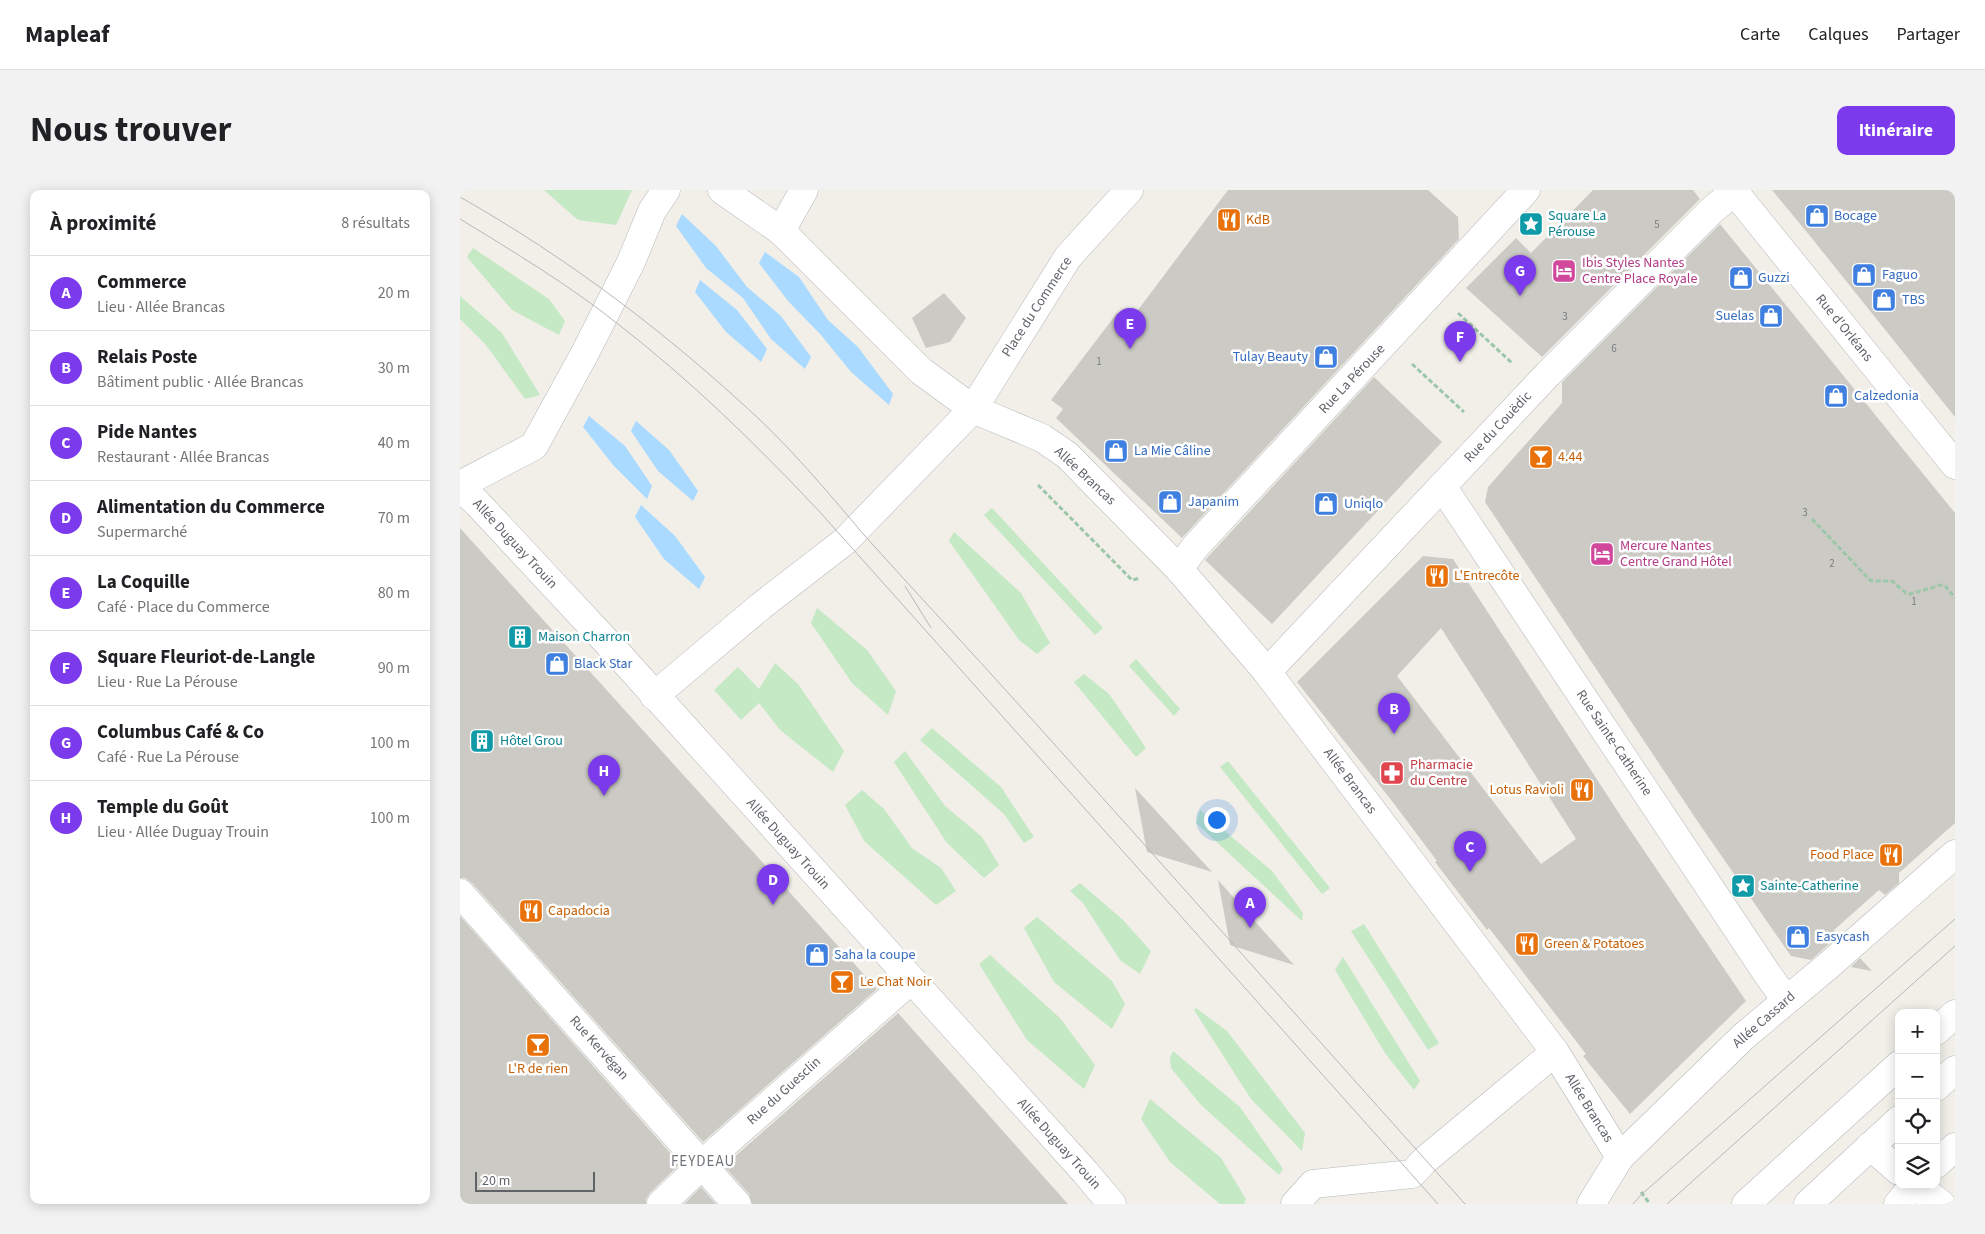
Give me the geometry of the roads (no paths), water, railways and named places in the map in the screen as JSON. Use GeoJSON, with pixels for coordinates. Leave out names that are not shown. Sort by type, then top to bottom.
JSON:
{"type":"FeatureCollection","features":[{"type":"Feature","properties":{"kind":"street"},"geometry":{"type":"LineString","coordinates":[[460,486],[534,446],[586,353],[631,262],[652,212],[666,190]]}},
{"type":"Feature","properties":{"kind":"street"},"geometry":{"type":"LineString","coordinates":[[722,190],[781,231],[921,370],[973,409]]}},
{"type":"Feature","properties":{"kind":"street"},"geometry":{"type":"LineString","coordinates":[[781,231],[804,190]]}},
{"type":"Feature","properties":{"kind":"street","name":"Place du Commerce"},"geometry":{"type":"LineString","coordinates":[[654,696],[761,606],[845,541],[973,409],[1068,257],[1130,190]]}},
{"type":"Feature","properties":{"kind":"street","name":"Rue La Pérouse"},"geometry":{"type":"LineString","coordinates":[[1179,569],[1195,547],[1526,190]]}},
{"type":"Feature","properties":{"kind":"street","name":"Rue du Couëdic"},"geometry":{"type":"LineString","coordinates":[[1268,672],[1536,386],[1734,190]]}},
{"type":"Feature","properties":{"kind":"street","name":"Rue d'Orléans"},"geometry":{"type":"LineString","coordinates":[[1734,190],[1955,465]]}},
{"type":"Feature","properties":{"kind":"street","name":"Allée Brancas"},"geometry":{"type":"LineString","coordinates":[[973,409],[1042,438],[1067,455],[1179,569],[1268,672],[1554,1052],[1620,1157]]}},
{"type":"Feature","properties":{"kind":"street","name":"Allée Duguay Trouin"},"geometry":{"type":"LineString","coordinates":[[460,486],[545,575],[1112,1204]]}},
{"type":"Feature","properties":{"kind":"street","name":"Rue Sainte-Catherine"},"geometry":{"type":"LineString","coordinates":[[1442,486],[1786,1000]]}},
{"type":"Feature","properties":{"kind":"street","name":"Allée Cassard"},"geometry":{"type":"LineString","coordinates":[[1591,1204],[1620,1157],[1744,1036],[1955,854]]}},
{"type":"Feature","properties":{"kind":"street","name":"Rue Kervégan"},"geometry":{"type":"LineString","coordinates":[[460,893],[737,1204]]}},
{"type":"Feature","properties":{"kind":"street","name":"Rue du Guesclin"},"geometry":{"type":"LineString","coordinates":[[661,1204],[868,1016],[911,980]]}},
{"type":"Feature","properties":{"kind":"street"},"geometry":{"type":"LineString","coordinates":[[1940,1027],[1955,1014]]}},
{"type":"Feature","properties":{"kind":"street"},"geometry":{"type":"LineString","coordinates":[[1295,1204],[1313,1184],[1412,1174],[1425,1160],[1554,1052]]}},
{"type":"Feature","properties":{"kind":"street"},"geometry":{"type":"LineString","coordinates":[[1746,1204],[1895,1069]]}},
{"type":"Feature","properties":{"kind":"street"},"geometry":{"type":"LineString","coordinates":[[1940,1083],[1955,1070]]}},
{"type":"Feature","properties":{"kind":"street"},"geometry":{"type":"LineString","coordinates":[[1808,1204],[1895,1124]]}},
{"type":"Feature","properties":{"kind":"street"},"geometry":{"type":"LineString","coordinates":[[1870,1146],[1895,1168]]}},
{"type":"Feature","properties":{"kind":"street"},"geometry":{"type":"LineString","coordinates":[[1940,1160],[1955,1147]]}},
{"type":"Feature","properties":{"kind":"street"},"geometry":{"type":"LineString","coordinates":[[1898,1204],[1911,1189]]}},
{"type":"Feature","properties":{"kind":"street"},"geometry":{"type":"LineString","coordinates":[[1920,1189],[1941,1204]]}},
{"type":"Feature","properties":{"kind":"water"},"geometry":{"type":"Polygon","coordinates":[[[682,214],[716,246],[747,287],[781,316],[811,357],[805,369],[771,339],[743,298],[706,268],[676,226],[682,214]]]}},
{"type":"Feature","properties":{"kind":"water"},"geometry":{"type":"Polygon","coordinates":[[[765,252],[799,277],[828,320],[858,347],[893,394],[889,405],[851,372],[821,335],[788,301],[759,263],[765,252]]]}},
{"type":"Feature","properties":{"kind":"water"},"geometry":{"type":"Polygon","coordinates":[[[700,280],[737,310],[767,349],[761,362],[726,332],[695,292],[700,280]]]}},
{"type":"Feature","properties":{"kind":"water"},"geometry":{"type":"Polygon","coordinates":[[[589,416],[625,446],[652,486],[647,499],[614,466],[583,427],[589,416]]]}},
{"type":"Feature","properties":{"kind":"water"},"geometry":{"type":"Polygon","coordinates":[[[636,421],[669,450],[698,491],[693,501],[658,471],[631,431],[636,421]]]}},
{"type":"Feature","properties":{"kind":"water"},"geometry":{"type":"Polygon","coordinates":[[[641,505],[675,536],[705,577],[699,589],[664,559],[635,517],[641,505]]]}},
{"type":"Feature","properties":{"kind":"tram line"},"geometry":{"type":"LineString","coordinates":[[460,197],[539,245],[616,299],[689,357],[773,433],[1076,768],[1465,1204]]}},
{"type":"Feature","properties":{"kind":"tram line"},"geometry":{"type":"LineString","coordinates":[[460,219],[561,282],[645,345],[721,413],[770,461],[818,510],[1438,1204]]}},
{"type":"Feature","properties":{"kind":"tram line"},"geometry":{"type":"LineString","coordinates":[[905,586],[931,628]]}},
{"type":"Feature","properties":{"kind":"tram line"},"geometry":{"type":"LineString","coordinates":[[1633,1204],[1642,1194],[1955,919]]}},
{"type":"Feature","properties":{"kind":"tram line"},"geometry":{"type":"LineString","coordinates":[[1667,1204],[1955,946]]}},
{"type":"Feature","properties":{"kind":"place","name":"Bocage"},"geometry":{"type":"Point","coordinates":[1817,216]}},
{"type":"Feature","properties":{"kind":"place","name":"KdB"},"geometry":{"type":"Point","coordinates":[1229,220]}},
{"type":"Feature","properties":{"kind":"place","name":"Square La Pérouse"},"geometry":{"type":"Point","coordinates":[1531,224]}},
{"type":"Feature","properties":{"kind":"place","name":"Ibis Styles Nantes Centre Place Royale"},"geometry":{"type":"Point","coordinates":[1564,271]}},
{"type":"Feature","properties":{"kind":"place","name":"Faguo"},"geometry":{"type":"Point","coordinates":[1864,275]}},
{"type":"Feature","properties":{"kind":"place","name":"Guzzi"},"geometry":{"type":"Point","coordinates":[1741,278]}},
{"type":"Feature","properties":{"kind":"place","name":"Columbus Café & Co"},"geometry":{"type":"Point","coordinates":[1520,296]}},
{"type":"Feature","properties":{"kind":"place","name":"TBS"},"geometry":{"type":"Point","coordinates":[1884,300]}},
{"type":"Feature","properties":{"kind":"place","name":"Suelas"},"geometry":{"type":"Point","coordinates":[1771,316]}},
{"type":"Feature","properties":{"kind":"place","name":"La Coquille"},"geometry":{"type":"Point","coordinates":[1130,349]}},
{"type":"Feature","properties":{"kind":"place","name":"Tulay Beauty"},"geometry":{"type":"Point","coordinates":[1326,357]}},
{"type":"Feature","properties":{"kind":"place","name":"Square Fleuriot-de-Langle"},"geometry":{"type":"Point","coordinates":[1460,362]}},
{"type":"Feature","properties":{"kind":"place","name":"Calzedonia"},"geometry":{"type":"Point","coordinates":[1836,396]}},
{"type":"Feature","properties":{"kind":"place","name":"La Mie Câline"},"geometry":{"type":"Point","coordinates":[1116,451]}},
{"type":"Feature","properties":{"kind":"place","name":"4.44"},"geometry":{"type":"Point","coordinates":[1541,457]}},
{"type":"Feature","properties":{"kind":"place","name":"Japanim"},"geometry":{"type":"Point","coordinates":[1170,502]}},
{"type":"Feature","properties":{"kind":"place","name":"Uniqlo"},"geometry":{"type":"Point","coordinates":[1326,504]}},
{"type":"Feature","properties":{"kind":"place","name":"Mercure Nantes Centre Grand Hôtel"},"geometry":{"type":"Point","coordinates":[1602,554]}},
{"type":"Feature","properties":{"kind":"place","name":"L'Entrecôte"},"geometry":{"type":"Point","coordinates":[1437,576]}},
{"type":"Feature","properties":{"kind":"place","name":"Maison Charron"},"geometry":{"type":"Point","coordinates":[520,637]}},
{"type":"Feature","properties":{"kind":"place","name":"Black Star"},"geometry":{"type":"Point","coordinates":[557,664]}},
{"type":"Feature","properties":{"kind":"place","name":"Relais Poste"},"geometry":{"type":"Point","coordinates":[1394,734]}},
{"type":"Feature","properties":{"kind":"place","name":"Hôtel Grou"},"geometry":{"type":"Point","coordinates":[482,741]}},
{"type":"Feature","properties":{"kind":"place","name":"Pharmacie du Centre"},"geometry":{"type":"Point","coordinates":[1392,773]}},
{"type":"Feature","properties":{"kind":"place","name":"Lotus Ravioli"},"geometry":{"type":"Point","coordinates":[1582,790]}},
{"type":"Feature","properties":{"kind":"place","name":"Temple du Goût"},"geometry":{"type":"Point","coordinates":[604,796]}},
{"type":"Feature","properties":{"kind":"place","name":"Food Place"},"geometry":{"type":"Point","coordinates":[1891,855]}},
{"type":"Feature","properties":{"kind":"place","name":"Pide Nantes"},"geometry":{"type":"Point","coordinates":[1470,872]}},
{"type":"Feature","properties":{"kind":"place","name":"Sainte-Catherine"},"geometry":{"type":"Point","coordinates":[1743,886]}},
{"type":"Feature","properties":{"kind":"place","name":"Alimentation du Commerce"},"geometry":{"type":"Point","coordinates":[773,905]}},
{"type":"Feature","properties":{"kind":"place","name":"Capadocia"},"geometry":{"type":"Point","coordinates":[531,911]}},
{"type":"Feature","properties":{"kind":"place","name":"Commerce"},"geometry":{"type":"Point","coordinates":[1250,928]}},
{"type":"Feature","properties":{"kind":"place","name":"Easycash"},"geometry":{"type":"Point","coordinates":[1798,937]}},
{"type":"Feature","properties":{"kind":"place","name":"Green & Potatoes"},"geometry":{"type":"Point","coordinates":[1527,944]}},
{"type":"Feature","properties":{"kind":"place","name":"Saha la coupe"},"geometry":{"type":"Point","coordinates":[817,955]}},
{"type":"Feature","properties":{"kind":"place","name":"Le Chat Noir"},"geometry":{"type":"Point","coordinates":[842,982]}},
{"type":"Feature","properties":{"kind":"place","name":"L'R de rien"},"geometry":{"type":"Point","coordinates":[538,1045]}},
{"type":"Feature","properties":{"kind":"district","name":"FEYDEAU"},"geometry":{"type":"Point","coordinates":[703,1161]}}]}
